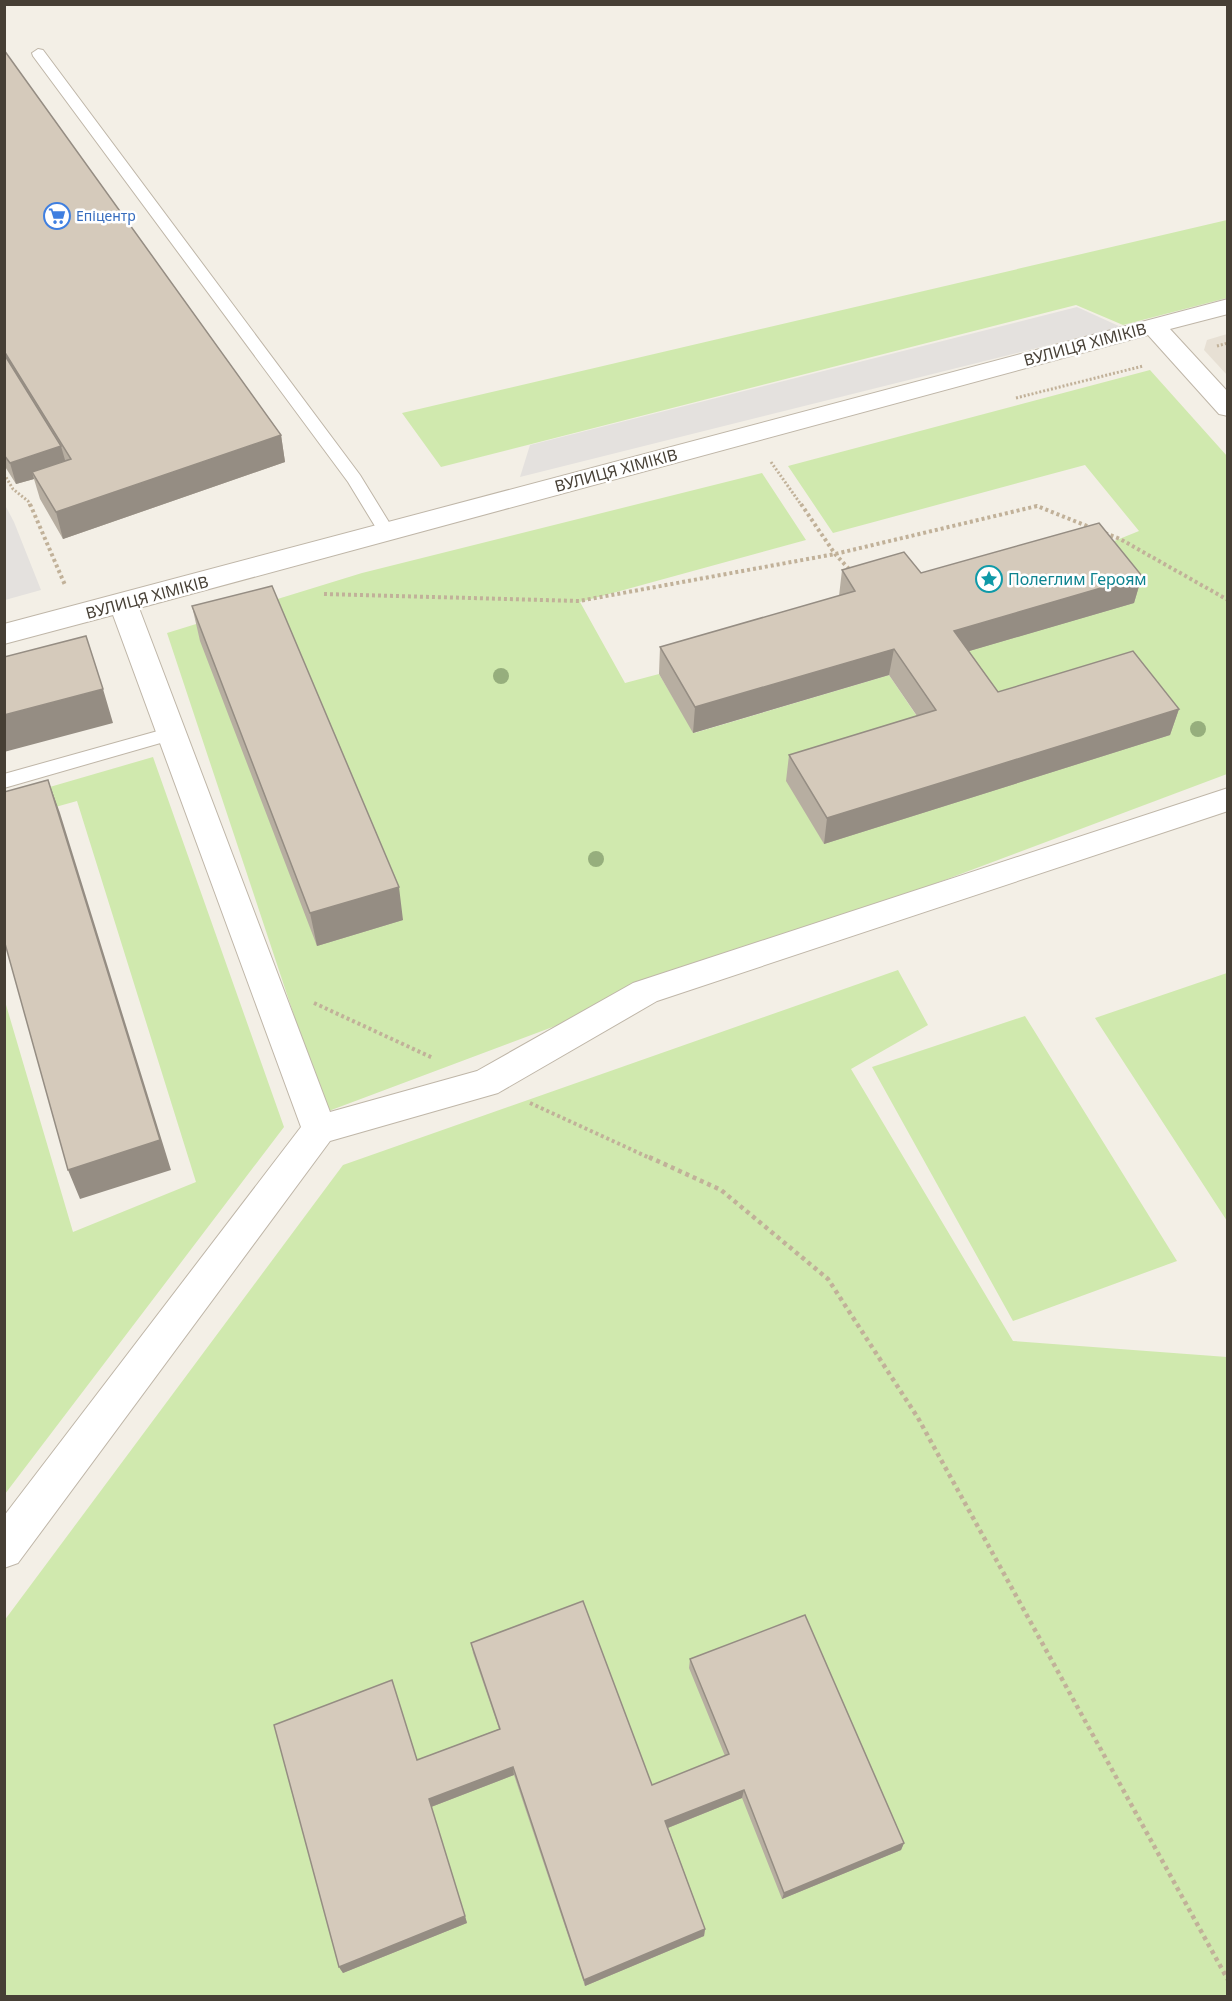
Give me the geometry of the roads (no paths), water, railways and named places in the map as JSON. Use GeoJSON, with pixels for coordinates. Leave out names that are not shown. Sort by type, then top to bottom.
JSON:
{"type":"FeatureCollection","features":[{"type":"Feature","properties":{"kind":"street","name":"ВУЛИЦЯ ХІМІКІВ"},"geometry":{"type":"LineString","coordinates":[[4,634],[1227,306]]}},
{"type":"Feature","properties":{"kind":"street"},"geometry":{"type":"LineString","coordinates":[[1152,326],[1227,408]]}},
{"type":"Feature","properties":{"kind":"street"},"geometry":{"type":"LineString","coordinates":[[123,603],[319,1130]]}},
{"type":"Feature","properties":{"kind":"street"},"geometry":{"type":"LineString","coordinates":[[4,1549],[319,1130],[486,1083],[645,992],[1227,799]]}},
{"type":"Feature","properties":{"kind":"lane"},"geometry":{"type":"LineString","coordinates":[[38,53],[344,465],[387,532]]}},
{"type":"Feature","properties":{"kind":"lane"},"geometry":{"type":"LineString","coordinates":[[4,781],[172,733]]}},
{"type":"Feature","properties":{"kind":"place","name":"Епіцентр"},"geometry":{"type":"Point","coordinates":[57,216]}},
{"type":"Feature","properties":{"kind":"place","name":"Полеглим Героям"},"geometry":{"type":"Point","coordinates":[989,579]}}]}
